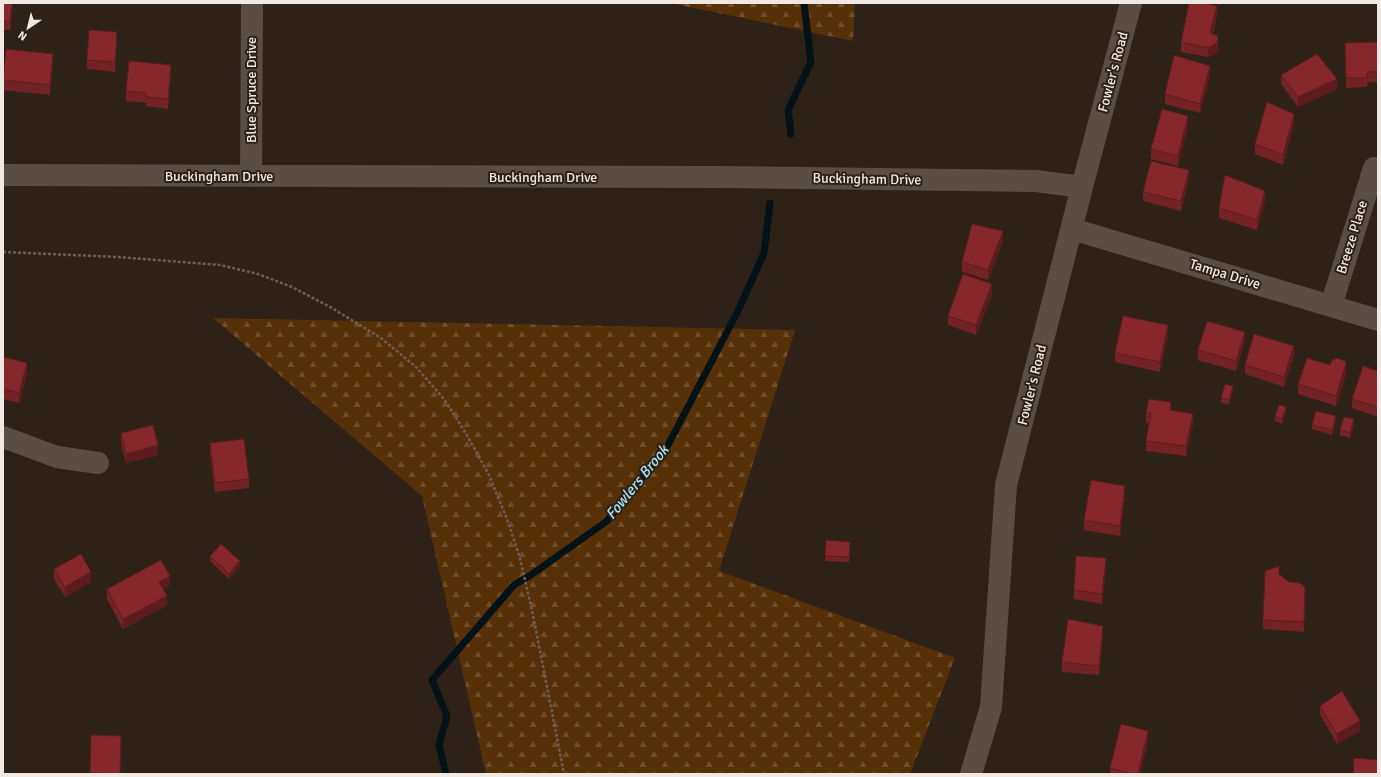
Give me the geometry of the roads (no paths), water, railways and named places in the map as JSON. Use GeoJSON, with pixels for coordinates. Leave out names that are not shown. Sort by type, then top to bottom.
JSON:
{"type":"FeatureCollection","features":[{"type":"Feature","properties":{"kind":"street","name":"Blue Spruce Drive"},"geometry":{"type":"LineString","coordinates":[[251,176],[252,3]]}},
{"type":"Feature","properties":{"kind":"street","name":"Fowler's Road"},"geometry":{"type":"LineString","coordinates":[[971,774],[991,707],[1006,485],[1082,187],[1131,3]]}},
{"type":"Feature","properties":{"kind":"street","name":"Breeze Place"},"geometry":{"type":"LineString","coordinates":[[1331,306],[1374,168]]}},
{"type":"Feature","properties":{"kind":"street","name":"Buckingham Drive"},"geometry":{"type":"LineString","coordinates":[[3,175],[717,177],[1036,181],[1082,187]]}},
{"type":"Feature","properties":{"kind":"street","name":"Tampa Drive"},"geometry":{"type":"LineString","coordinates":[[1072,229],[1378,320]]}},
{"type":"Feature","properties":{"kind":"street"},"geometry":{"type":"LineString","coordinates":[[3,437],[57,457],[98,463]]}},
{"type":"Feature","properties":{"kind":"waterway","name":"Fowlers Brook"},"geometry":{"type":"LineString","coordinates":[[791,134],[788,110],[811,62],[804,3]]}},
{"type":"Feature","properties":{"kind":"waterway","name":"Fowlers Brook"},"geometry":{"type":"LineString","coordinates":[[446,774],[439,745],[447,716],[432,680],[514,585],[531,575],[607,521],[668,445],[738,311],[764,253],[770,203]]}}]}
